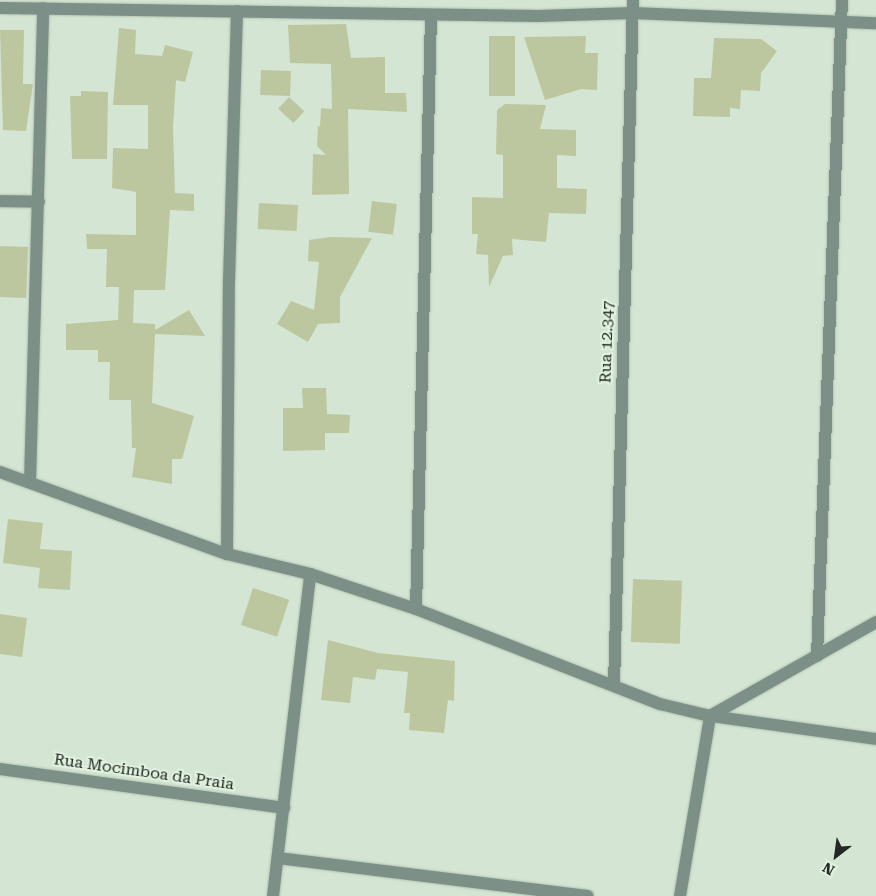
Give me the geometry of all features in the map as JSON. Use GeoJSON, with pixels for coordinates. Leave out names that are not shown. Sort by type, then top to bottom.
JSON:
{"type":"FeatureCollection","features":[{"type":"Feature","properties":{"kind":"street","name":"Rua 12.347"},"geometry":{"type":"LineString","coordinates":[[614,685],[633,0]]}},
{"type":"Feature","properties":{"kind":"street"},"geometry":{"type":"LineString","coordinates":[[817,656],[842,0]]}},
{"type":"Feature","properties":{"kind":"street"},"geometry":{"type":"LineString","coordinates":[[0,8],[431,15],[633,13],[876,23]]}},
{"type":"Feature","properties":{"kind":"street"},"geometry":{"type":"LineString","coordinates":[[30,482],[43,8]]}},
{"type":"Feature","properties":{"kind":"street"},"geometry":{"type":"LineString","coordinates":[[227,554],[237,11]]}},
{"type":"Feature","properties":{"kind":"street"},"geometry":{"type":"LineString","coordinates":[[416,609],[431,15]]}},
{"type":"Feature","properties":{"kind":"street"},"geometry":{"type":"LineString","coordinates":[[0,201],[39,202]]}},
{"type":"Feature","properties":{"kind":"street"},"geometry":{"type":"LineString","coordinates":[[0,472],[227,554],[310,574],[416,609],[660,704],[710,716],[876,739]]}},
{"type":"Feature","properties":{"kind":"street"},"geometry":{"type":"LineString","coordinates":[[273,896],[310,574]]}},
{"type":"Feature","properties":{"kind":"street"},"geometry":{"type":"LineString","coordinates":[[710,716],[876,622]]}},
{"type":"Feature","properties":{"kind":"street"},"geometry":{"type":"LineString","coordinates":[[680,896],[710,716]]}},
{"type":"Feature","properties":{"kind":"street","name":"Rua Mocimboa da Praia"},"geometry":{"type":"LineString","coordinates":[[0,769],[284,808]]}},
{"type":"Feature","properties":{"kind":"street"},"geometry":{"type":"LineString","coordinates":[[278,858],[588,896]]}},
{"type":"Feature","properties":{"kind":"building"},"geometry":{"type":"Polygon","coordinates":[[[346,24],[351,58],[385,57],[385,93],[406,93],[407,112],[348,109],[349,194],[312,195],[313,154],[326,155],[317,146],[318,125],[320,127],[321,108],[332,109],[331,64],[290,63],[288,25],[346,24]]]}},
{"type":"Feature","properties":{"kind":"building"},"geometry":{"type":"Polygon","coordinates":[[[119,28],[136,30],[135,54],[162,56],[165,45],[193,52],[185,82],[176,80],[173,127],[175,193],[194,194],[194,211],[170,210],[165,290],[134,290],[133,323],[155,324],[155,330],[189,310],[205,336],[155,334],[152,403],[194,416],[182,459],[172,459],[172,484],[132,477],[136,448],[132,448],[131,400],[109,400],[110,362],[98,362],[98,350],[66,350],[66,324],[118,320],[119,287],[106,287],[107,249],[87,249],[86,234],[136,235],[136,192],[112,188],[113,148],[148,149],[148,105],[113,105],[119,28]]]}},
{"type":"Feature","properties":{"kind":"building"},"geometry":{"type":"Polygon","coordinates":[[[0,30],[24,30],[23,84],[33,84],[26,131],[3,130],[0,30]]]}},
{"type":"Feature","properties":{"kind":"building"},"geometry":{"type":"Polygon","coordinates":[[[489,36],[515,36],[515,96],[489,96],[489,36]]]}},
{"type":"Feature","properties":{"kind":"building"},"geometry":{"type":"Polygon","coordinates":[[[586,36],[585,53],[598,53],[597,90],[581,89],[545,100],[524,37],[586,36]]]}},
{"type":"Feature","properties":{"kind":"building"},"geometry":{"type":"Polygon","coordinates":[[[714,38],[761,39],[777,51],[761,73],[760,91],[741,90],[740,109],[730,108],[730,117],[693,116],[694,78],[711,78],[714,38]]]}},
{"type":"Feature","properties":{"kind":"building"},"geometry":{"type":"Polygon","coordinates":[[[261,70],[291,71],[290,96],[260,95],[261,70]]]}},
{"type":"Feature","properties":{"kind":"building"},"geometry":{"type":"Polygon","coordinates":[[[81,91],[108,92],[107,159],[72,159],[70,96],[81,96],[81,91]]]}},
{"type":"Feature","properties":{"kind":"building"},"geometry":{"type":"Polygon","coordinates":[[[289,97],[304,111],[293,123],[278,109],[289,97]]]}},
{"type":"Feature","properties":{"kind":"building"},"geometry":{"type":"Polygon","coordinates":[[[505,104],[546,105],[540,129],[576,130],[576,156],[557,155],[557,188],[587,189],[586,214],[549,213],[546,242],[512,239],[513,255],[503,256],[489,287],[488,255],[476,254],[478,234],[472,234],[472,197],[503,198],[503,155],[496,154],[497,110],[505,104]]]}},
{"type":"Feature","properties":{"kind":"building"},"geometry":{"type":"Polygon","coordinates":[[[372,201],[397,204],[393,235],[368,232],[372,201]]]}},
{"type":"Feature","properties":{"kind":"building"},"geometry":{"type":"Polygon","coordinates":[[[259,203],[298,205],[297,231],[258,229],[259,203]]]}},
{"type":"Feature","properties":{"kind":"building"},"geometry":{"type":"Polygon","coordinates":[[[330,237],[372,238],[340,297],[340,323],[318,324],[308,342],[277,324],[291,301],[314,310],[319,262],[308,261],[309,240],[330,237]]]}},
{"type":"Feature","properties":{"kind":"building"},"geometry":{"type":"Polygon","coordinates":[[[0,246],[28,247],[26,298],[0,297],[0,246]]]}},
{"type":"Feature","properties":{"kind":"building"},"geometry":{"type":"Polygon","coordinates":[[[302,388],[326,388],[327,414],[350,415],[349,433],[325,433],[325,450],[283,451],[283,408],[303,408],[302,388]]]}},
{"type":"Feature","properties":{"kind":"building"},"geometry":{"type":"Polygon","coordinates":[[[8,519],[43,523],[40,549],[72,551],[70,590],[38,588],[40,568],[3,563],[8,519]]]}},
{"type":"Feature","properties":{"kind":"building"},"geometry":{"type":"Polygon","coordinates":[[[633,579],[682,581],[680,644],[631,642],[633,579]]]}},
{"type":"Feature","properties":{"kind":"building"},"geometry":{"type":"Polygon","coordinates":[[[253,588],[289,600],[277,637],[241,625],[253,588]]]}},
{"type":"Feature","properties":{"kind":"building"},"geometry":{"type":"Polygon","coordinates":[[[0,614],[27,618],[22,657],[0,654],[0,614]]]}},
{"type":"Feature","properties":{"kind":"building"},"geometry":{"type":"Polygon","coordinates":[[[328,640],[378,653],[455,661],[454,701],[448,700],[444,733],[409,730],[410,713],[404,713],[408,672],[377,669],[375,680],[353,677],[350,703],[321,700],[328,640]]]}}]}
